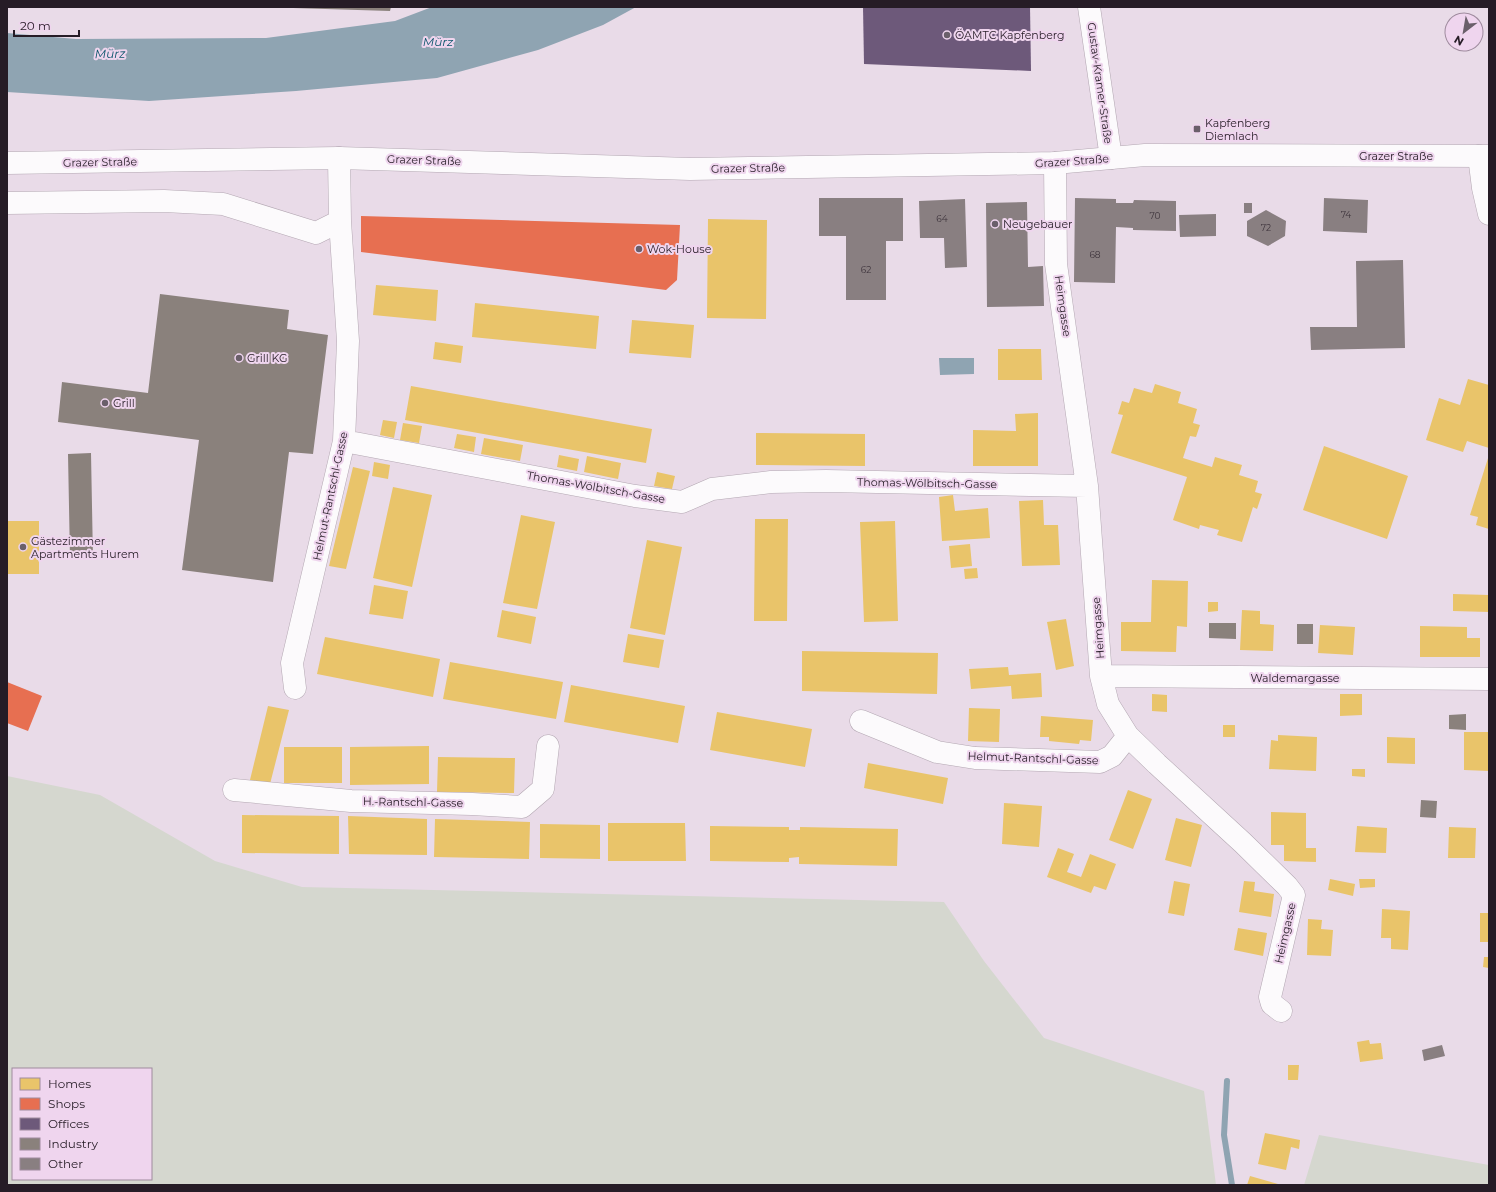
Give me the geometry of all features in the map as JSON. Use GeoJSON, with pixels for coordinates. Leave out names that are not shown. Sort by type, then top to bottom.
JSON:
{"type":"FeatureCollection","features":[{"type":"Feature","properties":{"kind":"street","name":"Gustav-Kramer-Straße"},"geometry":{"type":"LineString","coordinates":[[1089,7],[1111,158]]}},
{"type":"Feature","properties":{"kind":"street","name":"Grazer Straße"},"geometry":{"type":"LineString","coordinates":[[7,163],[339,158],[690,169],[1055,163],[1146,155],[1484,156]]}},
{"type":"Feature","properties":{"kind":"street"},"geometry":{"type":"LineString","coordinates":[[1484,156],[1482,188],[1489,214]]}},
{"type":"Feature","properties":{"kind":"street","name":"Helmut-Rantschl-Gasse"},"geometry":{"type":"LineString","coordinates":[[295,688],[292,663],[344,441],[348,341],[340,221],[339,158]]}},
{"type":"Feature","properties":{"kind":"street","name":"Heimgasse"},"geometry":{"type":"LineString","coordinates":[[1055,163],[1056,264],[1087,486],[1101,676],[1108,704],[1128,736],[1243,843],[1287,886],[1294,895],[1270,997],[1272,1004],[1281,1011]]}},
{"type":"Feature","properties":{"kind":"street"},"geometry":{"type":"LineString","coordinates":[[7,203],[164,201],[223,204],[316,233],[340,221]]}},
{"type":"Feature","properties":{"kind":"street","name":"Thomas-Wölbitsch-Gasse"},"geometry":{"type":"LineString","coordinates":[[344,441],[635,496],[682,502],[712,489],[771,482],[1087,486]]}},
{"type":"Feature","properties":{"kind":"street","name":"Waldemargasse"},"geometry":{"type":"LineString","coordinates":[[1101,676],[1489,679]]}},
{"type":"Feature","properties":{"kind":"street","name":"Helmut-Rantschl-Gasse"},"geometry":{"type":"LineString","coordinates":[[861,721],[937,752],[975,758],[1100,762],[1112,756],[1128,736]]}},
{"type":"Feature","properties":{"kind":"street","name":"H.-Rantschl-Gasse"},"geometry":{"type":"LineString","coordinates":[[234,790],[350,801],[472,804],[522,807],[543,789],[548,746]]}},
{"type":"Feature","properties":{"kind":"shaded area"},"geometry":{"type":"Polygon","coordinates":[[[7,776],[100,795],[215,861],[302,887],[944,902],[984,961],[1044,1038],[1204,1091],[1216,1185],[7,1185],[7,776]]]}},
{"type":"Feature","properties":{"kind":"shaded area"},"geometry":{"type":"Polygon","coordinates":[[[1319,1135],[1489,1165],[1489,1185],[1304,1185],[1319,1135]]]}},
{"type":"Feature","properties":{"kind":"water","name":"Mürz"},"geometry":{"type":"Polygon","coordinates":[[[432,7],[636,7],[603,25],[538,50],[437,78],[296,91],[149,101],[7,92],[7,33],[76,39],[266,38],[395,21],[432,7]]]}},
{"type":"Feature","properties":{"kind":"water"},"geometry":{"type":"Polygon","coordinates":[[[939,358],[974,358],[974,374],[940,375],[939,358]]]}},
{"type":"Feature","properties":{"kind":"building: Homes"},"geometry":{"type":"Polygon","coordinates":[[[708,219],[767,220],[766,319],[707,318],[708,219]]]}},
{"type":"Feature","properties":{"kind":"building: Homes"},"geometry":{"type":"Polygon","coordinates":[[[376,285],[438,290],[436,321],[373,315],[376,285]]]}},
{"type":"Feature","properties":{"kind":"building: Homes"},"geometry":{"type":"Polygon","coordinates":[[[475,303],[599,316],[596,349],[472,337],[475,303]]]}},
{"type":"Feature","properties":{"kind":"building: Homes"},"geometry":{"type":"Polygon","coordinates":[[[632,320],[694,325],[691,358],[629,353],[632,320]]]}},
{"type":"Feature","properties":{"kind":"building: Homes"},"geometry":{"type":"Polygon","coordinates":[[[435,342],[463,346],[461,363],[433,359],[435,342]]]}},
{"type":"Feature","properties":{"kind":"building: Homes"},"geometry":{"type":"Polygon","coordinates":[[[998,349],[1041,349],[1042,380],[998,380],[998,349]]]}},
{"type":"Feature","properties":{"kind":"building: Homes"},"geometry":{"type":"Polygon","coordinates":[[[1468,379],[1489,385],[1489,448],[1467,441],[1463,452],[1426,440],[1439,398],[1460,405],[1468,379]]]}},
{"type":"Feature","properties":{"kind":"building: Homes"},"geometry":{"type":"Polygon","coordinates":[[[1155,384],[1181,392],[1178,403],[1197,409],[1193,423],[1200,425],[1196,437],[1190,436],[1183,458],[1212,467],[1215,457],[1242,465],[1239,475],[1258,481],[1255,492],[1262,494],[1257,509],[1253,507],[1242,542],[1217,535],[1219,530],[1200,525],[1199,529],[1173,520],[1187,477],[1111,453],[1123,415],[1118,414],[1122,401],[1129,403],[1134,388],[1152,393],[1155,384]]]}},
{"type":"Feature","properties":{"kind":"building: Homes"},"geometry":{"type":"Polygon","coordinates":[[[411,386],[652,429],[646,463],[405,420],[411,386]]]}},
{"type":"Feature","properties":{"kind":"building: Homes"},"geometry":{"type":"Polygon","coordinates":[[[1038,413],[1038,466],[973,466],[973,430],[1016,431],[1015,414],[1038,413]]]}},
{"type":"Feature","properties":{"kind":"building: Homes"},"geometry":{"type":"Polygon","coordinates":[[[383,420],[397,422],[394,438],[380,435],[383,420]]]}},
{"type":"Feature","properties":{"kind":"building: Homes"},"geometry":{"type":"Polygon","coordinates":[[[403,423],[422,426],[419,443],[400,440],[403,423]]]}},
{"type":"Feature","properties":{"kind":"building: Homes"},"geometry":{"type":"Polygon","coordinates":[[[756,433],[865,434],[865,466],[756,465],[756,433]]]}},
{"type":"Feature","properties":{"kind":"building: Homes"},"geometry":{"type":"Polygon","coordinates":[[[457,434],[476,437],[474,452],[454,448],[457,434]]]}},
{"type":"Feature","properties":{"kind":"building: Homes"},"geometry":{"type":"Polygon","coordinates":[[[484,438],[523,445],[520,461],[481,454],[484,438]]]}},
{"type":"Feature","properties":{"kind":"building: Homes"},"geometry":{"type":"Polygon","coordinates":[[[1324,446],[1408,476],[1387,539],[1303,510],[1324,446]]]}},
{"type":"Feature","properties":{"kind":"building: Homes"},"geometry":{"type":"Polygon","coordinates":[[[559,455],[579,459],[577,471],[557,467],[559,455]]]}},
{"type":"Feature","properties":{"kind":"building: Homes"},"geometry":{"type":"Polygon","coordinates":[[[1489,455],[1489,529],[1476,525],[1478,517],[1470,515],[1489,455]]]}},
{"type":"Feature","properties":{"kind":"building: Homes"},"geometry":{"type":"Polygon","coordinates":[[[587,456],[621,463],[618,479],[584,472],[587,456]]]}},
{"type":"Feature","properties":{"kind":"building: Homes"},"geometry":{"type":"Polygon","coordinates":[[[374,462],[390,465],[388,479],[372,476],[374,462]]]}},
{"type":"Feature","properties":{"kind":"building: Homes"},"geometry":{"type":"Polygon","coordinates":[[[353,467],[370,471],[346,569],[329,566],[353,467]]]}},
{"type":"Feature","properties":{"kind":"building: Homes"},"geometry":{"type":"Polygon","coordinates":[[[657,472],[675,476],[672,489],[654,486],[657,472]]]}},
{"type":"Feature","properties":{"kind":"building: Homes"},"geometry":{"type":"Polygon","coordinates":[[[393,487],[432,495],[412,587],[373,578],[393,487]]]}},
{"type":"Feature","properties":{"kind":"building: Homes"},"geometry":{"type":"Polygon","coordinates":[[[953,495],[955,511],[988,508],[990,538],[942,541],[939,497],[953,495]]]}},
{"type":"Feature","properties":{"kind":"building: Homes"},"geometry":{"type":"Polygon","coordinates":[[[1043,500],[1044,525],[1058,525],[1060,565],[1022,566],[1019,501],[1043,500]]]}},
{"type":"Feature","properties":{"kind":"building: Homes"},"geometry":{"type":"Polygon","coordinates":[[[521,515],[555,522],[537,609],[503,603],[521,515]]]}},
{"type":"Feature","properties":{"kind":"building: Homes"},"geometry":{"type":"Polygon","coordinates":[[[755,519],[788,519],[787,621],[754,621],[755,519]]]}},
{"type":"Feature","properties":{"kind":"building: Homes","name":"Gästezimmer Apartments Hurem"},"geometry":{"type":"Polygon","coordinates":[[[7,521],[39,521],[39,574],[7,574],[7,521]]]}},
{"type":"Feature","properties":{"kind":"building: Homes"},"geometry":{"type":"Polygon","coordinates":[[[895,521],[898,621],[864,622],[860,522],[895,521]]]}},
{"type":"Feature","properties":{"kind":"building: Homes"},"geometry":{"type":"Polygon","coordinates":[[[647,540],[682,547],[665,635],[630,628],[647,540]]]}},
{"type":"Feature","properties":{"kind":"building: Homes"},"geometry":{"type":"Polygon","coordinates":[[[970,544],[972,566],[951,568],[949,546],[970,544]]]}},
{"type":"Feature","properties":{"kind":"building: Homes"},"geometry":{"type":"Polygon","coordinates":[[[977,568],[978,578],[965,579],[964,569],[977,568]]]}},
{"type":"Feature","properties":{"kind":"building: Homes"},"geometry":{"type":"Polygon","coordinates":[[[1152,580],[1188,581],[1187,627],[1177,626],[1176,652],[1121,651],[1121,622],[1151,622],[1152,580]]]}},
{"type":"Feature","properties":{"kind":"building: Homes"},"geometry":{"type":"Polygon","coordinates":[[[374,585],[408,591],[403,619],[369,614],[374,585]]]}},
{"type":"Feature","properties":{"kind":"building: Homes"},"geometry":{"type":"Polygon","coordinates":[[[1453,594],[1489,595],[1489,612],[1453,611],[1453,594]]]}},
{"type":"Feature","properties":{"kind":"building: Homes"},"geometry":{"type":"Polygon","coordinates":[[[1208,602],[1218,602],[1218,611],[1208,612],[1208,602]]]}},
{"type":"Feature","properties":{"kind":"building: Homes"},"geometry":{"type":"Polygon","coordinates":[[[502,610],[536,617],[531,644],[497,637],[502,610]]]}},
{"type":"Feature","properties":{"kind":"building: Homes"},"geometry":{"type":"Polygon","coordinates":[[[1242,610],[1260,611],[1260,624],[1274,625],[1273,651],[1240,650],[1242,610]]]}},
{"type":"Feature","properties":{"kind":"building: Homes"},"geometry":{"type":"Polygon","coordinates":[[[1066,619],[1074,666],[1056,670],[1047,622],[1066,619]]]}},
{"type":"Feature","properties":{"kind":"building: Homes"},"geometry":{"type":"Polygon","coordinates":[[[1320,625],[1355,627],[1353,655],[1318,653],[1320,625]]]}},
{"type":"Feature","properties":{"kind":"building: Homes"},"geometry":{"type":"Polygon","coordinates":[[[1420,626],[1467,627],[1467,638],[1480,638],[1480,657],[1420,657],[1420,626]]]}},
{"type":"Feature","properties":{"kind":"building: Homes"},"geometry":{"type":"Polygon","coordinates":[[[628,634],[664,640],[659,668],[623,662],[628,634]]]}},
{"type":"Feature","properties":{"kind":"building: Homes"},"geometry":{"type":"Polygon","coordinates":[[[325,637],[440,659],[433,697],[317,674],[325,637]]]}},
{"type":"Feature","properties":{"kind":"building: Homes"},"geometry":{"type":"Polygon","coordinates":[[[802,651],[938,653],[937,694],[802,691],[802,651]]]}},
{"type":"Feature","properties":{"kind":"building: Homes"},"geometry":{"type":"Polygon","coordinates":[[[450,662],[563,682],[556,719],[443,699],[450,662]]]}},
{"type":"Feature","properties":{"kind":"building: Homes"},"geometry":{"type":"Polygon","coordinates":[[[1008,667],[1009,675],[1041,673],[1042,697],[1012,699],[1011,686],[971,689],[969,669],[1008,667]]]}},
{"type":"Feature","properties":{"kind":"building: Homes"},"geometry":{"type":"Polygon","coordinates":[[[571,685],[685,706],[678,743],[564,722],[571,685]]]}},
{"type":"Feature","properties":{"kind":"building: Homes"},"geometry":{"type":"Polygon","coordinates":[[[1152,694],[1167,695],[1167,712],[1152,711],[1152,694]]]}},
{"type":"Feature","properties":{"kind":"building: Homes"},"geometry":{"type":"Polygon","coordinates":[[[1340,694],[1362,694],[1362,715],[1340,716],[1340,694]]]}},
{"type":"Feature","properties":{"kind":"building: Homes"},"geometry":{"type":"Polygon","coordinates":[[[268,706],[289,710],[270,784],[249,784],[268,706]]]}},
{"type":"Feature","properties":{"kind":"building: Homes"},"geometry":{"type":"Polygon","coordinates":[[[969,708],[1000,709],[999,742],[968,741],[969,708]]]}},
{"type":"Feature","properties":{"kind":"building: Homes"},"geometry":{"type":"Polygon","coordinates":[[[717,712],[812,729],[805,767],[710,750],[717,712]]]}},
{"type":"Feature","properties":{"kind":"building: Homes"},"geometry":{"type":"Polygon","coordinates":[[[1041,716],[1093,720],[1091,741],[1080,740],[1079,744],[1049,741],[1049,737],[1040,737],[1041,716]]]}},
{"type":"Feature","properties":{"kind":"building: Homes"},"geometry":{"type":"Polygon","coordinates":[[[1223,725],[1235,725],[1235,737],[1223,737],[1223,725]]]}},
{"type":"Feature","properties":{"kind":"building: Homes"},"geometry":{"type":"Polygon","coordinates":[[[1464,732],[1489,732],[1489,771],[1464,770],[1464,732]]]}},
{"type":"Feature","properties":{"kind":"building: Homes"},"geometry":{"type":"Polygon","coordinates":[[[1278,735],[1317,737],[1316,771],[1269,769],[1271,740],[1278,741],[1278,735]]]}},
{"type":"Feature","properties":{"kind":"building: Homes"},"geometry":{"type":"Polygon","coordinates":[[[1387,737],[1415,738],[1415,764],[1387,763],[1387,737]]]}},
{"type":"Feature","properties":{"kind":"building: Homes"},"geometry":{"type":"Polygon","coordinates":[[[429,746],[429,784],[350,785],[350,747],[429,746]]]}},
{"type":"Feature","properties":{"kind":"building: Homes"},"geometry":{"type":"Polygon","coordinates":[[[284,747],[342,747],[342,783],[284,783],[284,747]]]}},
{"type":"Feature","properties":{"kind":"building: Homes"},"geometry":{"type":"Polygon","coordinates":[[[438,757],[515,758],[514,793],[437,792],[438,757]]]}},
{"type":"Feature","properties":{"kind":"building: Homes"},"geometry":{"type":"Polygon","coordinates":[[[868,763],[948,778],[943,804],[864,788],[868,763]]]}},
{"type":"Feature","properties":{"kind":"building: Homes"},"geometry":{"type":"Polygon","coordinates":[[[1352,769],[1365,769],[1365,777],[1352,776],[1352,769]]]}},
{"type":"Feature","properties":{"kind":"building: Homes"},"geometry":{"type":"Polygon","coordinates":[[[1128,790],[1152,799],[1133,849],[1109,840],[1128,790]]]}},
{"type":"Feature","properties":{"kind":"building: Homes"},"geometry":{"type":"Polygon","coordinates":[[[1004,803],[1042,806],[1039,847],[1002,844],[1004,803]]]}},
{"type":"Feature","properties":{"kind":"building: Homes"},"geometry":{"type":"Polygon","coordinates":[[[1271,812],[1306,813],[1306,848],[1316,848],[1316,862],[1284,861],[1284,845],[1271,845],[1271,812]]]}},
{"type":"Feature","properties":{"kind":"building: Homes"},"geometry":{"type":"Polygon","coordinates":[[[242,815],[339,816],[339,854],[242,853],[242,815]]]}},
{"type":"Feature","properties":{"kind":"building: Homes"},"geometry":{"type":"Polygon","coordinates":[[[348,816],[427,819],[427,855],[349,854],[348,816]]]}},
{"type":"Feature","properties":{"kind":"building: Homes"},"geometry":{"type":"Polygon","coordinates":[[[1176,818],[1202,825],[1191,867],[1165,860],[1176,818]]]}},
{"type":"Feature","properties":{"kind":"building: Homes"},"geometry":{"type":"Polygon","coordinates":[[[435,819],[530,822],[529,859],[434,857],[435,819]]]}},
{"type":"Feature","properties":{"kind":"building: Homes"},"geometry":{"type":"Polygon","coordinates":[[[608,823],[685,823],[686,861],[608,861],[608,823]]]}},
{"type":"Feature","properties":{"kind":"building: Homes"},"geometry":{"type":"Polygon","coordinates":[[[540,824],[600,825],[600,859],[540,858],[540,824]]]}},
{"type":"Feature","properties":{"kind":"building: Homes"},"geometry":{"type":"Polygon","coordinates":[[[710,826],[789,827],[789,830],[800,830],[800,827],[898,829],[897,866],[799,864],[799,857],[789,858],[789,862],[710,861],[710,826]]]}},
{"type":"Feature","properties":{"kind":"building: Homes"},"geometry":{"type":"Polygon","coordinates":[[[1357,826],[1387,828],[1386,853],[1355,852],[1357,826]]]}},
{"type":"Feature","properties":{"kind":"building: Homes"},"geometry":{"type":"Polygon","coordinates":[[[1449,827],[1476,828],[1475,858],[1448,858],[1449,827]]]}},
{"type":"Feature","properties":{"kind":"building: Homes"},"geometry":{"type":"Polygon","coordinates":[[[1058,848],[1074,854],[1067,872],[1081,877],[1090,854],[1116,864],[1106,890],[1094,886],[1091,893],[1047,877],[1058,848]]]}},
{"type":"Feature","properties":{"kind":"building: Homes"},"geometry":{"type":"Polygon","coordinates":[[[1330,879],[1355,884],[1353,896],[1328,890],[1330,879]]]}},
{"type":"Feature","properties":{"kind":"building: Homes"},"geometry":{"type":"Polygon","coordinates":[[[1359,879],[1375,879],[1375,887],[1360,888],[1359,879]]]}},
{"type":"Feature","properties":{"kind":"building: Homes"},"geometry":{"type":"Polygon","coordinates":[[[1174,881],[1190,884],[1184,916],[1168,913],[1174,881]]]}},
{"type":"Feature","properties":{"kind":"building: Homes"},"geometry":{"type":"Polygon","coordinates":[[[1244,881],[1255,882],[1254,891],[1274,894],[1271,917],[1239,912],[1244,881]]]}},
{"type":"Feature","properties":{"kind":"building: Homes"},"geometry":{"type":"Polygon","coordinates":[[[1382,909],[1410,911],[1408,950],[1391,949],[1391,938],[1381,938],[1382,909]]]}},
{"type":"Feature","properties":{"kind":"building: Homes"},"geometry":{"type":"Polygon","coordinates":[[[1480,913],[1489,913],[1489,942],[1480,942],[1480,913]]]}},
{"type":"Feature","properties":{"kind":"building: Homes"},"geometry":{"type":"Polygon","coordinates":[[[1308,919],[1322,920],[1321,929],[1333,930],[1331,956],[1307,955],[1308,919]]]}},
{"type":"Feature","properties":{"kind":"building: Homes"},"geometry":{"type":"Polygon","coordinates":[[[1238,928],[1267,933],[1263,956],[1234,950],[1238,928]]]}},
{"type":"Feature","properties":{"kind":"building: Homes"},"geometry":{"type":"Polygon","coordinates":[[[1484,957],[1489,957],[1489,968],[1483,967],[1484,957]]]}},
{"type":"Feature","properties":{"kind":"building: Homes"},"geometry":{"type":"Polygon","coordinates":[[[1369,1040],[1370,1044],[1381,1043],[1383,1059],[1360,1062],[1357,1042],[1369,1040]]]}},
{"type":"Feature","properties":{"kind":"building: Homes"},"geometry":{"type":"Polygon","coordinates":[[[1288,1065],[1299,1065],[1298,1080],[1288,1080],[1288,1065]]]}},
{"type":"Feature","properties":{"kind":"building: Homes"},"geometry":{"type":"Polygon","coordinates":[[[1265,1133],[1300,1140],[1299,1149],[1291,1147],[1286,1170],[1258,1164],[1265,1133]]]}},
{"type":"Feature","properties":{"kind":"building: Homes"},"geometry":{"type":"Polygon","coordinates":[[[1250,1176],[1278,1184],[1278,1185],[1247,1185],[1250,1176]]]}},
{"type":"Feature","properties":{"kind":"building: Shops"},"geometry":{"type":"Polygon","coordinates":[[[361,216],[680,225],[677,280],[666,290],[361,252],[361,216]]]}},
{"type":"Feature","properties":{"kind":"building: Shops"},"geometry":{"type":"Polygon","coordinates":[[[7,682],[42,696],[28,731],[7,723],[7,682]]]}},
{"type":"Feature","properties":{"kind":"building: Offices","name":"ÖAMTC Kapfenberg"},"geometry":{"type":"Polygon","coordinates":[[[863,7],[1030,7],[1031,71],[864,64],[863,7]]]}},
{"type":"Feature","properties":{"kind":"building: Industry"},"geometry":{"type":"Polygon","coordinates":[[[391,7],[390,11],[293,8],[391,7]]]}},
{"type":"Feature","properties":{"kind":"building: Industry","name":"Grill KG"},"geometry":{"type":"Polygon","coordinates":[[[160,294],[289,310],[287,329],[328,335],[313,454],[289,452],[273,582],[182,570],[199,440],[58,422],[62,382],[148,393],[160,294]]]}},
{"type":"Feature","properties":{"kind":"building: Industry"},"geometry":{"type":"Polygon","coordinates":[[[91,453],[93,559],[70,559],[68,454],[91,453]]]}},
{"type":"Feature","properties":{"kind":"building: Industry"},"geometry":{"type":"Polygon","coordinates":[[[1209,623],[1236,623],[1236,639],[1209,638],[1209,623]]]}},
{"type":"Feature","properties":{"kind":"building: Industry"},"geometry":{"type":"Polygon","coordinates":[[[1297,624],[1313,624],[1313,644],[1297,644],[1297,624]]]}},
{"type":"Feature","properties":{"kind":"building: Industry"},"geometry":{"type":"Polygon","coordinates":[[[1466,714],[1466,730],[1449,729],[1449,715],[1466,714]]]}},
{"type":"Feature","properties":{"kind":"building: Industry"},"geometry":{"type":"Polygon","coordinates":[[[1421,800],[1437,801],[1436,818],[1420,817],[1421,800]]]}},
{"type":"Feature","properties":{"kind":"building: Other"},"geometry":{"type":"Polygon","coordinates":[[[819,198],[903,198],[903,241],[886,241],[886,300],[846,300],[846,236],[819,236],[819,198]]]}},
{"type":"Feature","properties":{"kind":"building: Other"},"geometry":{"type":"Polygon","coordinates":[[[1075,198],[1116,199],[1116,203],[1133,203],[1134,200],[1176,201],[1176,231],[1133,230],[1133,228],[1116,227],[1115,283],[1074,282],[1075,198]]]}},
{"type":"Feature","properties":{"kind":"building: Other"},"geometry":{"type":"Polygon","coordinates":[[[1324,198],[1368,200],[1367,233],[1323,231],[1324,198]]]}},
{"type":"Feature","properties":{"kind":"building: Other"},"geometry":{"type":"Polygon","coordinates":[[[965,199],[967,267],[945,268],[944,238],[920,238],[919,201],[965,199]]]}},
{"type":"Feature","properties":{"kind":"building: Other"},"geometry":{"type":"Polygon","coordinates":[[[1027,202],[1028,267],[1043,266],[1044,306],[987,307],[986,203],[1027,202]]]}},
{"type":"Feature","properties":{"kind":"building: Other"},"geometry":{"type":"Polygon","coordinates":[[[1244,203],[1252,203],[1252,213],[1244,213],[1244,203]]]}},
{"type":"Feature","properties":{"kind":"building: Other"},"geometry":{"type":"Polygon","coordinates":[[[1266,210],[1286,221],[1285,236],[1268,246],[1247,236],[1247,221],[1266,210]]]}},
{"type":"Feature","properties":{"kind":"building: Other"},"geometry":{"type":"Polygon","coordinates":[[[1216,214],[1216,236],[1180,237],[1179,215],[1216,214]]]}},
{"type":"Feature","properties":{"kind":"building: Other"},"geometry":{"type":"Polygon","coordinates":[[[1403,260],[1405,348],[1311,350],[1310,327],[1357,327],[1356,261],[1403,260]]]}},
{"type":"Feature","properties":{"kind":"building: Other"},"geometry":{"type":"Polygon","coordinates":[[[1442,1045],[1445,1056],[1424,1061],[1422,1050],[1442,1045]]]}},
{"type":"Feature","properties":{"kind":"waterway"},"geometry":{"type":"LineString","coordinates":[[1227,1081],[1224,1135],[1232,1185]]}},
{"type":"Feature","properties":{"kind":"place","name":"ÖAMTC Kapfenberg"},"geometry":{"type":"Point","coordinates":[947,35]}},
{"type":"Feature","properties":{"kind":"place","name":"Kapfenberg Diemlach"},"geometry":{"type":"Point","coordinates":[1197,129]}},
{"type":"Feature","properties":{"kind":"place","name":"Neugebauer"},"geometry":{"type":"Point","coordinates":[995,224]}},
{"type":"Feature","properties":{"kind":"place","name":"Wok-House"},"geometry":{"type":"Point","coordinates":[639,249]}},
{"type":"Feature","properties":{"kind":"place","name":"Grill KG"},"geometry":{"type":"Point","coordinates":[239,358]}},
{"type":"Feature","properties":{"kind":"place","name":"Grill"},"geometry":{"type":"Point","coordinates":[105,403]}},
{"type":"Feature","properties":{"kind":"place","name":"Gästezimmer Apartments Hurem"},"geometry":{"type":"Point","coordinates":[23,547]}}]}
